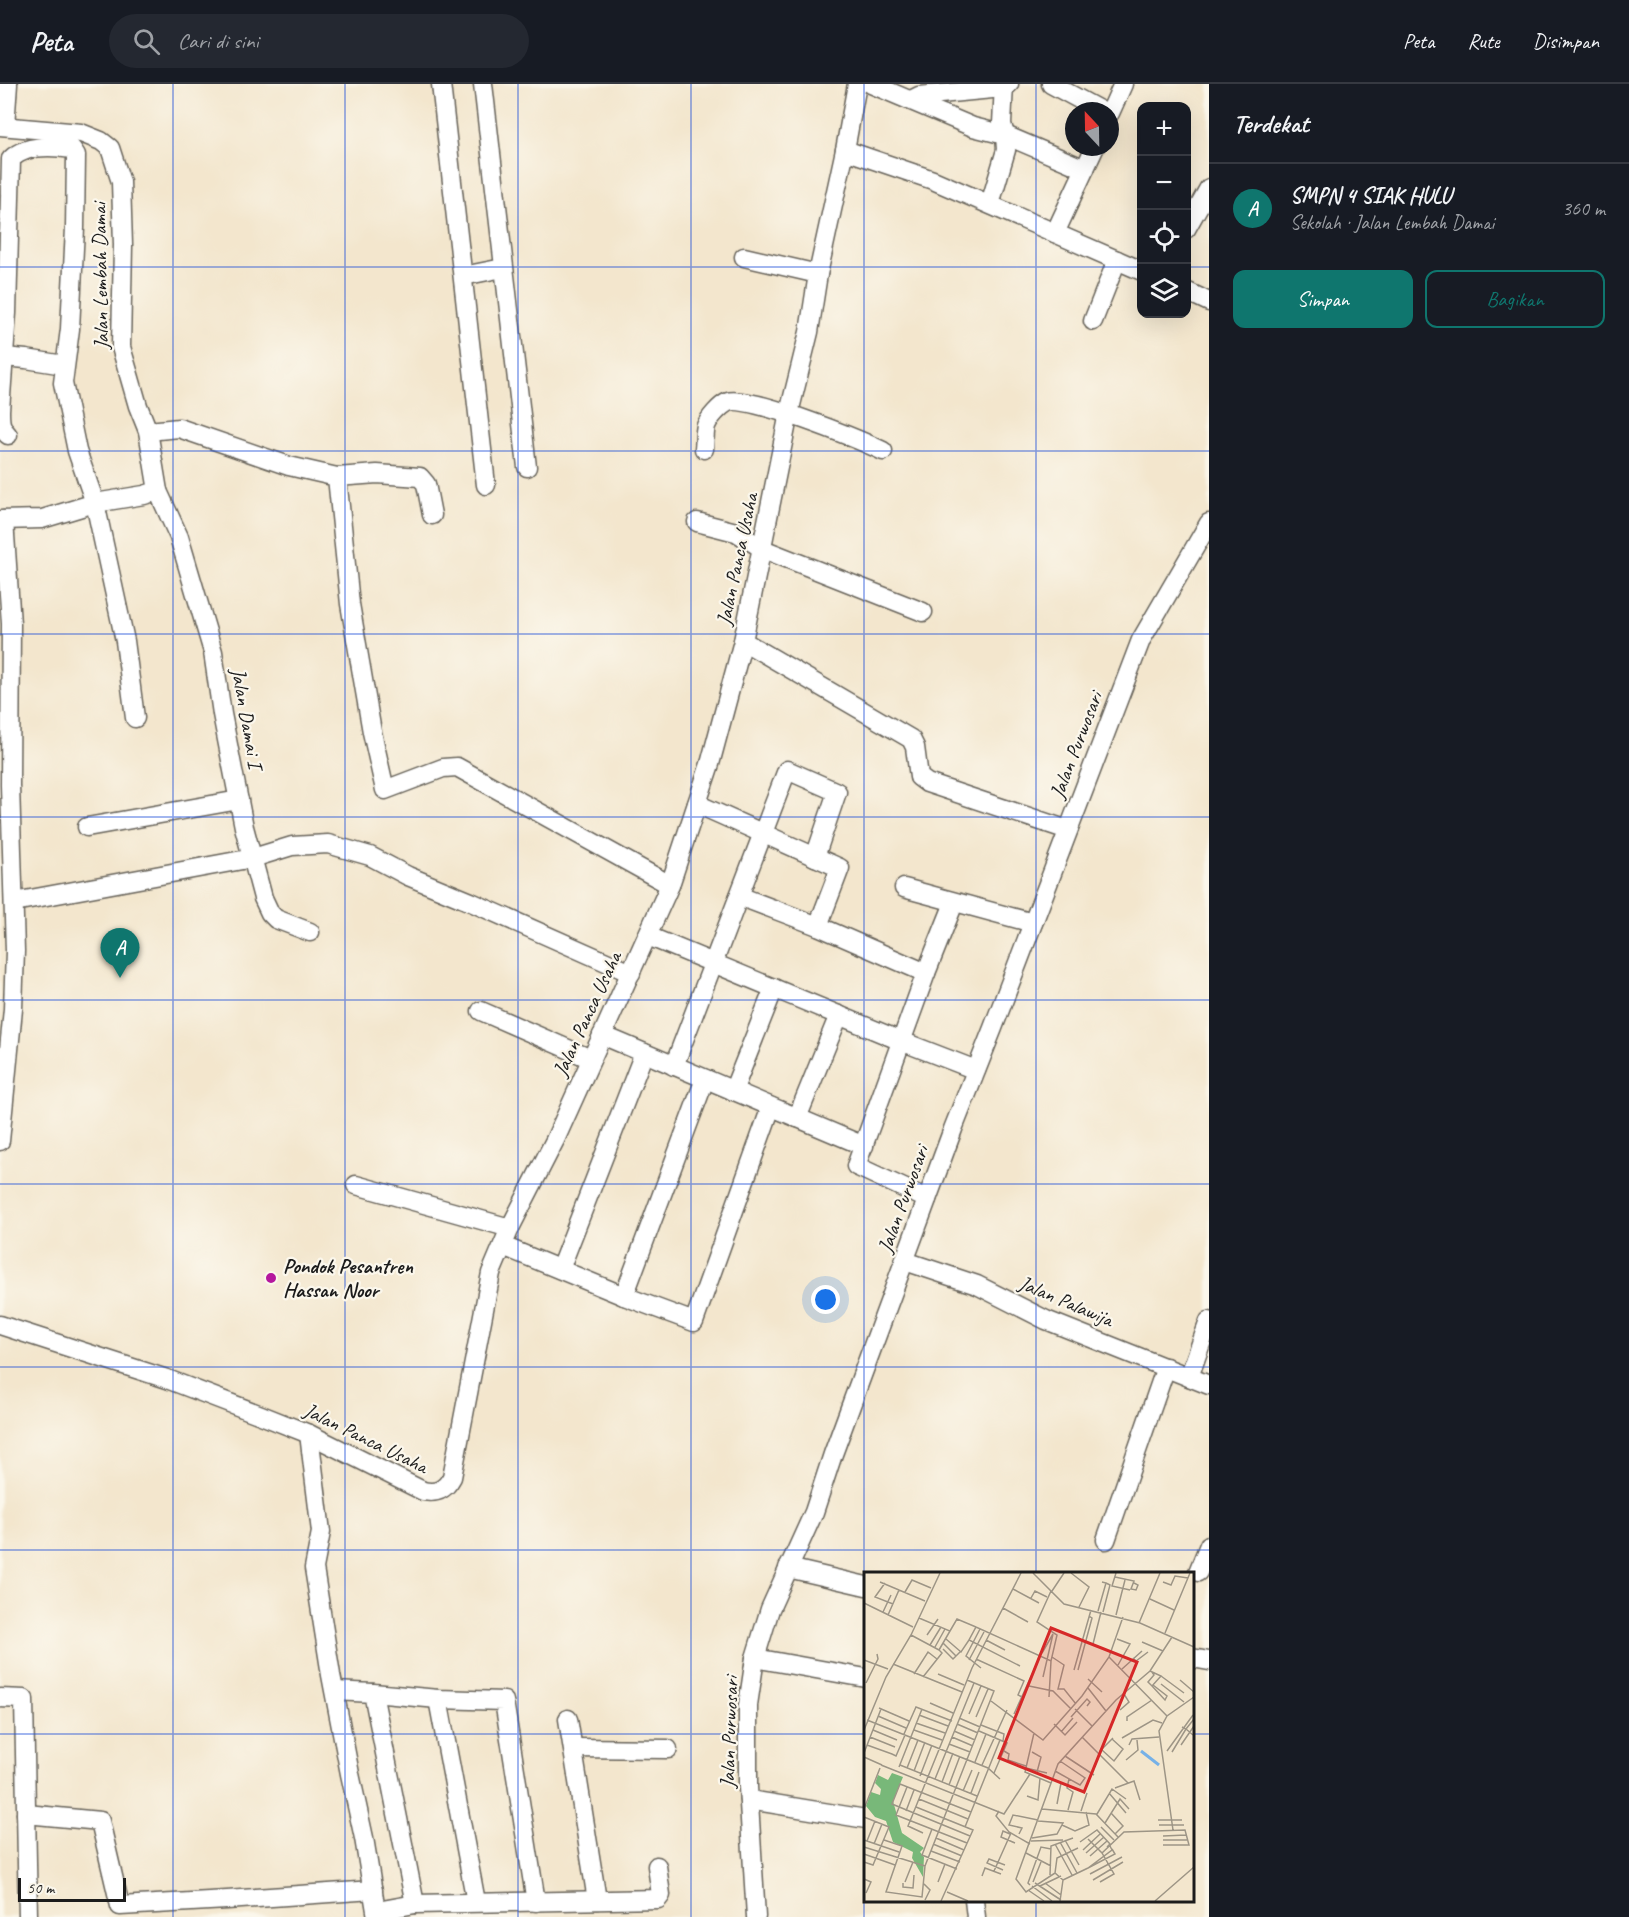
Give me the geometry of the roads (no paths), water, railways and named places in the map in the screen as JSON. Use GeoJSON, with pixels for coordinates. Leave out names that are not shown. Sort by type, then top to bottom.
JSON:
{"type":"FeatureCollection","features":[{"type":"Feature","properties":{"kind":"street"},"geometry":{"type":"LineString","coordinates":[[2,126],[8,84]]}},
{"type":"Feature","properties":{"kind":"street"},"geometry":{"type":"LineString","coordinates":[[441,84],[486,485]]}},
{"type":"Feature","properties":{"kind":"street"},"geometry":{"type":"LineString","coordinates":[[483,84],[527,467]]}},
{"type":"Feature","properties":{"kind":"street","name":"Jalan Panca Usaha"},"geometry":{"type":"LineString","coordinates":[[0,1325],[167,1379],[309,1434],[416,1489],[430,1493],[446,1488],[452,1477],[491,1274],[510,1227],[555,1140],[670,885],[710,764],[743,641],[763,549],[789,413],[809,332],[857,84]]}},
{"type":"Feature","properties":{"kind":"street"},"geometry":{"type":"LineString","coordinates":[[871,84],[973,127],[1005,135],[1085,169]]}},
{"type":"Feature","properties":{"kind":"street"},"geometry":{"type":"LineString","coordinates":[[1051,84],[1084,102]]}},
{"type":"Feature","properties":{"kind":"street"},"geometry":{"type":"LineString","coordinates":[[1115,102],[1123,84]]}},
{"type":"Feature","properties":{"kind":"street"},"geometry":{"type":"LineString","coordinates":[[911,100],[919,96],[1005,85],[1002,124],[1006,150],[990,204]]}},
{"type":"Feature","properties":{"kind":"street"},"geometry":{"type":"LineString","coordinates":[[949,116],[955,92]]}},
{"type":"Feature","properties":{"kind":"street","name":"Jalan Lembah Damai"},"geometry":{"type":"LineString","coordinates":[[2,126],[81,133],[101,141],[110,148],[121,182],[122,347],[138,406],[148,431],[158,491]]}},
{"type":"Feature","properties":{"kind":"street"},"geometry":{"type":"LineString","coordinates":[[8,435],[2,430],[0,424],[11,159],[26,150],[47,147],[72,149],[76,155],[75,228],[68,355],[64,365],[63,383],[77,451],[95,503],[125,641],[135,718]]}},
{"type":"Feature","properties":{"kind":"street"},"geometry":{"type":"LineString","coordinates":[[845,150],[933,180],[1137,269]]}},
{"type":"Feature","properties":{"kind":"street"},"geometry":{"type":"LineString","coordinates":[[1055,233],[1091,156]]}},
{"type":"Feature","properties":{"kind":"street"},"geometry":{"type":"LineString","coordinates":[[1191,220],[1209,188]]}},
{"type":"Feature","properties":{"kind":"street"},"geometry":{"type":"LineString","coordinates":[[744,257],[819,274]]}},
{"type":"Feature","properties":{"kind":"street"},"geometry":{"type":"LineString","coordinates":[[1093,321],[1118,260]]}},
{"type":"Feature","properties":{"kind":"street"},"geometry":{"type":"LineString","coordinates":[[463,276],[503,268]]}},
{"type":"Feature","properties":{"kind":"street"},"geometry":{"type":"LineString","coordinates":[[1191,293],[1209,302]]}},
{"type":"Feature","properties":{"kind":"street"},"geometry":{"type":"LineString","coordinates":[[4,357],[26,358],[64,365]]}},
{"type":"Feature","properties":{"kind":"street"},"geometry":{"type":"LineString","coordinates":[[704,449],[706,426],[716,412],[728,402],[739,401],[789,413],[883,451]]}},
{"type":"Feature","properties":{"kind":"street"},"geometry":{"type":"LineString","coordinates":[[148,431],[179,428],[289,466],[337,477],[377,474],[420,477],[426,484],[432,515]]}},
{"type":"Feature","properties":{"kind":"street"},"geometry":{"type":"LineString","coordinates":[[337,477],[350,604],[372,732],[386,790],[443,768],[456,767],[670,885]]}},
{"type":"Feature","properties":{"kind":"street"},"geometry":{"type":"LineString","coordinates":[[0,1141],[4,1065],[13,1009],[15,951],[9,774],[11,624],[2,520],[42,519],[95,503],[158,491]]}},
{"type":"Feature","properties":{"kind":"street","name":"Jalan Damai I"},"geometry":{"type":"LineString","coordinates":[[158,491],[179,537],[213,652],[222,714],[239,800],[263,898],[270,913],[276,919],[310,932]]}},
{"type":"Feature","properties":{"kind":"street"},"geometry":{"type":"LineString","coordinates":[[697,522],[736,532],[763,549],[923,612]]}},
{"type":"Feature","properties":{"kind":"street","name":"Jalan Purwosari"},"geometry":{"type":"LineString","coordinates":[[756,1917],[749,1800],[748,1705],[755,1658],[770,1609],[814,1512],[833,1454],[927,1199],[1141,640],[1207,530]]}},
{"type":"Feature","properties":{"kind":"street"},"geometry":{"type":"LineString","coordinates":[[743,641],[911,739],[915,747],[919,777],[927,783],[1068,830]]}},
{"type":"Feature","properties":{"kind":"street"},"geometry":{"type":"LineString","coordinates":[[674,1066],[787,770],[837,792],[815,856]]}},
{"type":"Feature","properties":{"kind":"street"},"geometry":{"type":"LineString","coordinates":[[87,827],[239,800]]}},
{"type":"Feature","properties":{"kind":"street"},"geometry":{"type":"LineString","coordinates":[[697,804],[840,868],[818,926]]}},
{"type":"Feature","properties":{"kind":"street"},"geometry":{"type":"LineString","coordinates":[[14,902],[253,858],[292,846],[328,844],[359,853],[631,973]]}},
{"type":"Feature","properties":{"kind":"street"},"geometry":{"type":"LineString","coordinates":[[904,888],[1033,923]]}},
{"type":"Feature","properties":{"kind":"street"},"geometry":{"type":"LineString","coordinates":[[739,896],[818,926],[926,973]]}},
{"type":"Feature","properties":{"kind":"street"},"geometry":{"type":"LineString","coordinates":[[927,1199],[856,1166],[954,903]]}},
{"type":"Feature","properties":{"kind":"street"},"geometry":{"type":"LineString","coordinates":[[648,936],[976,1070]]}},
{"type":"Feature","properties":{"kind":"street"},"geometry":{"type":"LineString","coordinates":[[733,1091],[774,988]]}},
{"type":"Feature","properties":{"kind":"street"},"geometry":{"type":"LineString","coordinates":[[481,1011],[591,1059]]}},
{"type":"Feature","properties":{"kind":"street"},"geometry":{"type":"LineString","coordinates":[[798,1118],[839,1015]]}},
{"type":"Feature","properties":{"kind":"street"},"geometry":{"type":"LineString","coordinates":[[602,1035],[864,1146]]}},
{"type":"Feature","properties":{"kind":"street"},"geometry":{"type":"LineString","coordinates":[[560,1269],[644,1053]]}},
{"type":"Feature","properties":{"kind":"street"},"geometry":{"type":"LineString","coordinates":[[624,1296],[705,1079]]}},
{"type":"Feature","properties":{"kind":"street"},"geometry":{"type":"LineString","coordinates":[[503,1246],[694,1322],[771,1107]]}},
{"type":"Feature","properties":{"kind":"street"},"geometry":{"type":"LineString","coordinates":[[356,1185],[510,1227]]}},
{"type":"Feature","properties":{"kind":"street","name":"Jalan Palawija"},"geometry":{"type":"LineString","coordinates":[[905,1261],[977,1285],[1047,1320],[1209,1385]]}},
{"type":"Feature","properties":{"kind":"street"},"geometry":{"type":"LineString","coordinates":[[1189,1377],[1209,1321]]}},
{"type":"Feature","properties":{"kind":"street"},"geometry":{"type":"LineString","coordinates":[[1106,1540],[1166,1367]]}},
{"type":"Feature","properties":{"kind":"street"},"geometry":{"type":"LineString","coordinates":[[309,1434],[321,1532],[314,1568],[377,1914],[415,1904],[536,1902],[568,1909],[597,1900],[658,1899],[661,1890],[657,1866]]}},
{"type":"Feature","properties":{"kind":"street"},"geometry":{"type":"LineString","coordinates":[[1198,1572],[1209,1545]]}},
{"type":"Feature","properties":{"kind":"street"},"geometry":{"type":"LineString","coordinates":[[788,1568],[864,1586]]}},
{"type":"Feature","properties":{"kind":"street"},"geometry":{"type":"LineString","coordinates":[[755,1658],[864,1678]]}},
{"type":"Feature","properties":{"kind":"street"},"geometry":{"type":"LineString","coordinates":[[1194,1658],[1209,1660]]}},
{"type":"Feature","properties":{"kind":"street"},"geometry":{"type":"LineString","coordinates":[[335,1691],[438,1699],[504,1701],[536,1902]]}},
{"type":"Feature","properties":{"kind":"street"},"geometry":{"type":"LineString","coordinates":[[373,1693],[415,1904]]}},
{"type":"Feature","properties":{"kind":"street"},"geometry":{"type":"LineString","coordinates":[[0,1698],[24,1699],[28,1917]]}},
{"type":"Feature","properties":{"kind":"street"},"geometry":{"type":"LineString","coordinates":[[438,1699],[476,1902]]}},
{"type":"Feature","properties":{"kind":"street"},"geometry":{"type":"LineString","coordinates":[[568,1719],[597,1900]]}},
{"type":"Feature","properties":{"kind":"street"},"geometry":{"type":"LineString","coordinates":[[573,1748],[668,1749]]}},
{"type":"Feature","properties":{"kind":"street"},"geometry":{"type":"LineString","coordinates":[[749,1800],[864,1819]]}},
{"type":"Feature","properties":{"kind":"street"},"geometry":{"type":"LineString","coordinates":[[26,1814],[100,1821],[120,1911],[227,1900],[373,1890]]}},
{"type":"Feature","properties":{"kind":"street"},"geometry":{"type":"LineString","coordinates":[[974,1902],[976,1917]]}},
{"type":"Feature","properties":{"kind":"place","name":"SMPN 4 SIAK HULU"},"geometry":{"type":"Point","coordinates":[120,978]}},
{"type":"Feature","properties":{"kind":"place","name":"Pondok Pesantren Hassan Noor"},"geometry":{"type":"Point","coordinates":[271,1278]}}]}
